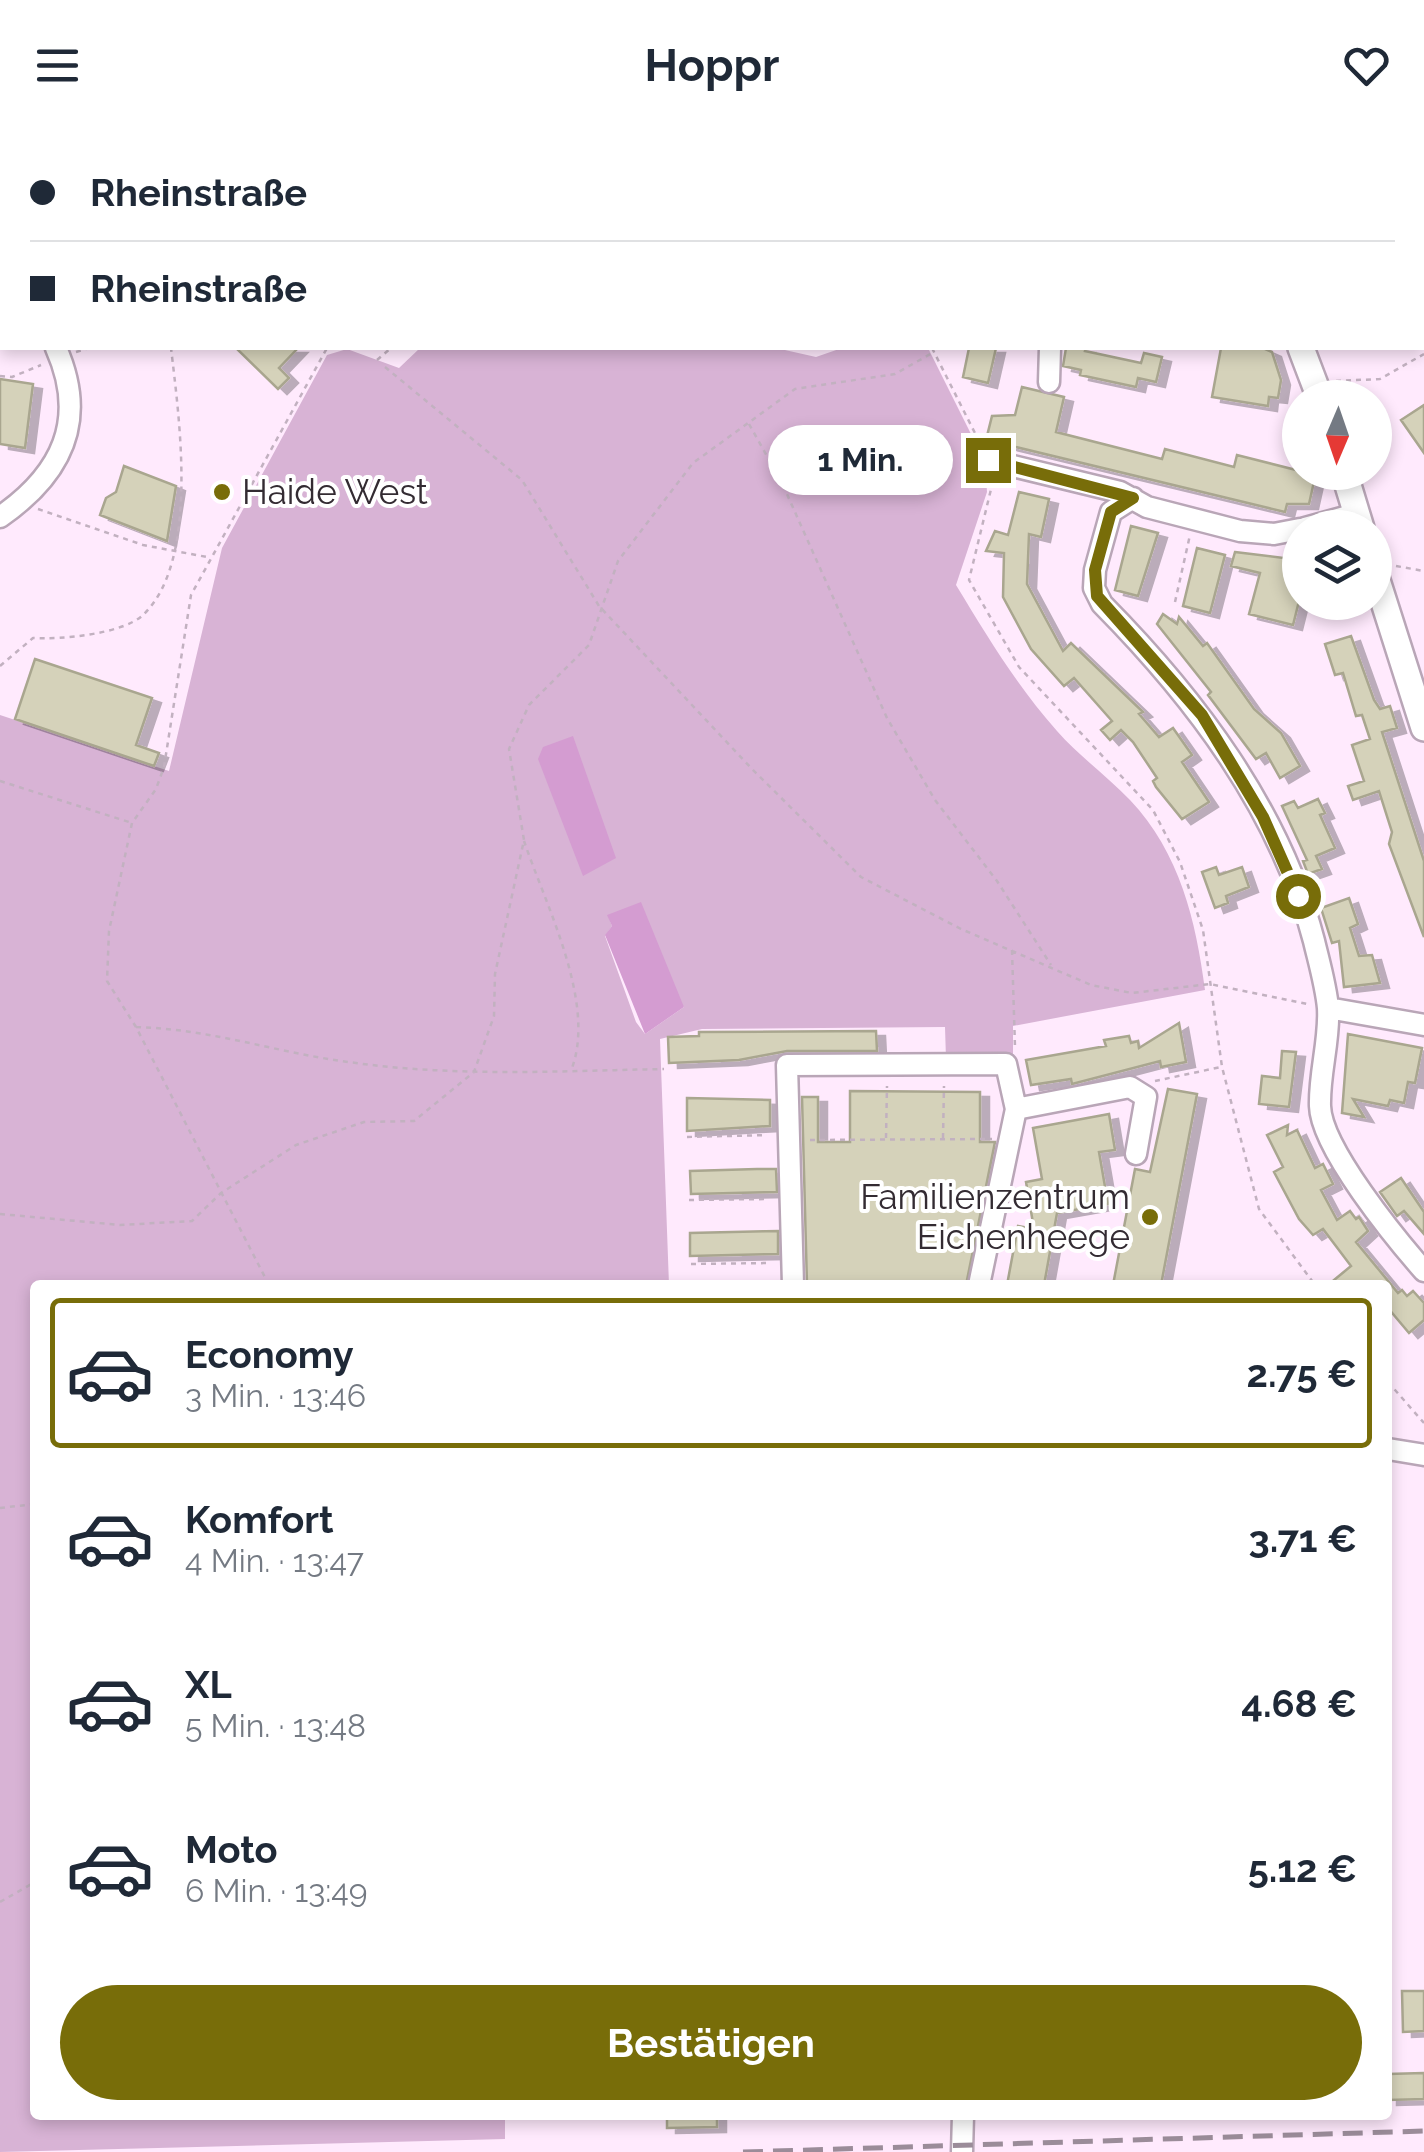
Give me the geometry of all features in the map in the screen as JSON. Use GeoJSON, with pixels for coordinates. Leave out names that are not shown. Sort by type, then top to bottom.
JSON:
{"type":"FeatureCollection","features":[{"type":"Feature","properties":{"kind":"street"},"geometry":{"type":"LineString","coordinates":[[1049,382],[1050,350]]}},
{"type":"Feature","properties":{"kind":"street"},"geometry":{"type":"LineString","coordinates":[[1302,350],[1313,380]]}},
{"type":"Feature","properties":{"kind":"street"},"geometry":{"type":"LineString","coordinates":[[0,517],[25,499],[56,463],[67,430],[70,392],[58,352]]}},
{"type":"Feature","properties":{"kind":"street"},"geometry":{"type":"LineString","coordinates":[[988,460],[1256,534],[1282,531]]}},
{"type":"Feature","properties":{"kind":"street"},"geometry":{"type":"LineString","coordinates":[[1133,498],[1111,512],[1094,588],[1102,604],[1202,715],[1242,777],[1298,896],[1328,1008],[1322,1116],[1362,1192],[1424,1272]]}},
{"type":"Feature","properties":{"kind":"street"},"geometry":{"type":"LineString","coordinates":[[1392,609],[1424,728]]}},
{"type":"Feature","properties":{"kind":"street"},"geometry":{"type":"LineString","coordinates":[[1328,1008],[1424,1025]]}},
{"type":"Feature","properties":{"kind":"street"},"geometry":{"type":"LineString","coordinates":[[793,1280],[787,1066],[1006,1064],[1016,1109],[980,1280]]}},
{"type":"Feature","properties":{"kind":"street"},"geometry":{"type":"LineString","coordinates":[[1016,1109],[1130,1087],[1146,1097],[1136,1154]]}},
{"type":"Feature","properties":{"kind":"street"},"geometry":{"type":"LineString","coordinates":[[1392,1450],[1424,1455]]}},
{"type":"Feature","properties":{"kind":"street"},"geometry":{"type":"LineString","coordinates":[[962,2152],[963,2120]]}},
{"type":"Feature","properties":{"kind":"path"},"geometry":{"type":"LineString","coordinates":[[0,666],[32,638],[67,640],[140,618],[161,590],[174,548],[182,484],[171,350]]}},
{"type":"Feature","properties":{"kind":"path"},"geometry":{"type":"LineString","coordinates":[[267,1280],[136,1027],[107,982],[109,930],[132,823],[156,789],[164,767],[191,596],[325,350]]}},
{"type":"Feature","properties":{"kind":"path"},"geometry":{"type":"LineString","coordinates":[[377,360],[389,350]]}},
{"type":"Feature","properties":{"kind":"path"},"geometry":{"type":"LineString","coordinates":[[571,1071],[580,1047],[575,989],[524,840],[509,750],[529,705],[589,645],[599,606],[618,561],[693,463],[795,389],[895,374],[933,350],[988,460],[994,484],[969,580],[1020,667],[1153,810],[1180,862],[1203,930],[1222,1067],[1260,1209],[1311,1280]]}},
{"type":"Feature","properties":{"kind":"path"},"geometry":{"type":"LineString","coordinates":[[0,376],[12,377],[58,352]]}},
{"type":"Feature","properties":{"kind":"path"},"geometry":{"type":"LineString","coordinates":[[1374,380],[1424,354]]}},
{"type":"Feature","properties":{"kind":"path"},"geometry":{"type":"LineString","coordinates":[[385,367],[522,480],[599,606],[752,769],[862,876],[961,929],[1091,985],[1132,993],[1210,984],[1328,1008]]}},
{"type":"Feature","properties":{"kind":"path"},"geometry":{"type":"LineString","coordinates":[[946,374],[954,370]]}},
{"type":"Feature","properties":{"kind":"path"},"geometry":{"type":"LineString","coordinates":[[748,422],[782,483],[887,718],[935,800],[998,881],[1052,966]]}},
{"type":"Feature","properties":{"kind":"path"},"geometry":{"type":"LineString","coordinates":[[25,499],[46,516],[143,545],[209,557]]}},
{"type":"Feature","properties":{"kind":"path"},"geometry":{"type":"LineString","coordinates":[[1175,602],[1194,519]]}},
{"type":"Feature","properties":{"kind":"path"},"geometry":{"type":"LineString","coordinates":[[1392,569],[1424,572]]}},
{"type":"Feature","properties":{"kind":"path"},"geometry":{"type":"LineString","coordinates":[[0,781],[132,823]]}},
{"type":"Feature","properties":{"kind":"path"},"geometry":{"type":"LineString","coordinates":[[0,1214],[120,1225],[192,1221],[221,1192],[296,1145],[364,1122],[414,1120],[474,1072],[494,1016],[495,974],[524,840]]}},
{"type":"Feature","properties":{"kind":"path"},"geometry":{"type":"LineString","coordinates":[[1006,1064],[1015,1058],[1012,950]]}},
{"type":"Feature","properties":{"kind":"path"},"geometry":{"type":"LineString","coordinates":[[136,1027],[190,1028],[349,1062],[474,1072],[664,1069]]}},
{"type":"Feature","properties":{"kind":"path"},"geometry":{"type":"LineString","coordinates":[[943,1139],[944,1064]]}},
{"type":"Feature","properties":{"kind":"path"},"geometry":{"type":"LineString","coordinates":[[886,1140],[888,1065]]}},
{"type":"Feature","properties":{"kind":"path"},"geometry":{"type":"LineString","coordinates":[[1130,1087],[1222,1067]]}},
{"type":"Feature","properties":{"kind":"path"},"geometry":{"type":"LineString","coordinates":[[688,1137],[1009,1140]]}},
{"type":"Feature","properties":{"kind":"path"},"geometry":{"type":"LineString","coordinates":[[690,1200],[791,1198]]}},
{"type":"Feature","properties":{"kind":"path"},"geometry":{"type":"LineString","coordinates":[[691,1264],[792,1262]]}},
{"type":"Feature","properties":{"kind":"path"},"geometry":{"type":"LineString","coordinates":[[1392,1387],[1424,1423]]}},
{"type":"Feature","properties":{"kind":"path"},"geometry":{"type":"LineString","coordinates":[[0,1508],[30,1505]]}},
{"type":"Feature","properties":{"kind":"path"},"geometry":{"type":"LineString","coordinates":[[0,1902],[30,1885]]}},
{"type":"Feature","properties":{"kind":"shaded area"},"geometry":{"type":"Polygon","coordinates":[[[350,350],[399,368],[418,350],[785,350],[816,357],[836,350],[929,350],[985,462],[987,492],[956,585],[1042,714],[1130,800],[1162,842],[1183,889],[1197,939],[1205,990],[1013,1026],[1013,1058],[946,1059],[945,1027],[702,1029],[660,1039],[669,1280],[30,1280],[30,2120],[505,2120],[505,2139],[0,2152],[0,715],[169,771],[222,548],[327,355],[350,350]],[[608,915],[612,926],[605,936],[636,1022],[645,1034],[684,1007],[608,915]]]}},
{"type":"Feature","properties":{"kind":"shaded area"},"geometry":{"type":"Polygon","coordinates":[[[573,736],[616,858],[583,876],[538,759],[543,747],[573,736]]]}},
{"type":"Feature","properties":{"kind":"shaded area"},"geometry":{"type":"Polygon","coordinates":[[[641,902],[684,1007],[645,1034],[605,935],[612,926],[607,915],[641,902]]]}},
{"type":"Feature","properties":{"kind":"building"},"geometry":{"type":"Polygon","coordinates":[[[238,350],[296,350],[279,368],[289,378],[278,389],[238,350]]]}},
{"type":"Feature","properties":{"kind":"building"},"geometry":{"type":"Polygon","coordinates":[[[969,350],[996,350],[988,383],[963,377],[969,350]]]}},
{"type":"Feature","properties":{"kind":"building"},"geometry":{"type":"Polygon","coordinates":[[[1066,350],[1085,350],[1141,363],[1144,353],[1162,357],[1156,382],[1138,378],[1136,387],[1080,375],[1081,370],[1063,366],[1066,350]]]}},
{"type":"Feature","properties":{"kind":"building"},"geometry":{"type":"Polygon","coordinates":[[[1221,350],[1272,352],[1281,380],[1278,398],[1269,397],[1268,406],[1212,397],[1221,350]]]}},
{"type":"Feature","properties":{"kind":"building"},"geometry":{"type":"Polygon","coordinates":[[[0,379],[33,384],[25,448],[0,444],[0,379]]]}},
{"type":"Feature","properties":{"kind":"building"},"geometry":{"type":"Polygon","coordinates":[[[1022,387],[1064,397],[1056,432],[1162,459],[1165,449],[1234,467],[1237,455],[1282,466],[1282,490],[1312,490],[1309,504],[1287,504],[1282,511],[991,441],[987,436],[992,416],[1015,415],[1022,387]]]}},
{"type":"Feature","properties":{"kind":"building"},"geometry":{"type":"Polygon","coordinates":[[[1424,405],[1424,453],[1401,420],[1424,405]]]}},
{"type":"Feature","properties":{"kind":"building"},"geometry":{"type":"Polygon","coordinates":[[[124,466],[176,486],[167,541],[100,515],[106,498],[116,492],[124,466]]]}},
{"type":"Feature","properties":{"kind":"building"},"geometry":{"type":"Polygon","coordinates":[[[1019,492],[1049,499],[1041,537],[1029,534],[1027,584],[1063,651],[1071,643],[1143,712],[1139,714],[1159,737],[1173,728],[1192,755],[1182,762],[1209,802],[1182,819],[1156,787],[1153,781],[1157,778],[1133,742],[1121,730],[1110,740],[1101,730],[1112,721],[1074,678],[1064,686],[1031,649],[1003,597],[1004,553],[986,551],[995,531],[1008,535],[1019,492]]]}},
{"type":"Feature","properties":{"kind":"building"},"geometry":{"type":"Polygon","coordinates":[[[1131,526],[1158,533],[1138,596],[1115,590],[1131,526]]]}},
{"type":"Feature","properties":{"kind":"building"},"geometry":{"type":"Polygon","coordinates":[[[1197,548],[1225,555],[1210,613],[1183,606],[1197,548]]]}},
{"type":"Feature","properties":{"kind":"building"},"geometry":{"type":"Polygon","coordinates":[[[1235,552],[1282,558],[1282,620],[1294,620],[1293,625],[1249,614],[1260,573],[1231,566],[1235,552]]]}},
{"type":"Feature","properties":{"kind":"building"},"geometry":{"type":"Polygon","coordinates":[[[1163,614],[1177,624],[1179,617],[1203,646],[1207,643],[1254,709],[1281,733],[1300,766],[1280,778],[1266,753],[1256,759],[1208,695],[1211,692],[1157,624],[1163,614]]]}},
{"type":"Feature","properties":{"kind":"building"},"geometry":{"type":"Polygon","coordinates":[[[1351,636],[1374,700],[1380,709],[1390,706],[1397,728],[1382,732],[1424,861],[1424,937],[1389,844],[1392,832],[1379,791],[1353,800],[1348,786],[1364,781],[1352,745],[1370,739],[1362,715],[1356,716],[1343,673],[1335,675],[1325,644],[1351,636]]]}},
{"type":"Feature","properties":{"kind":"building"},"geometry":{"type":"Polygon","coordinates":[[[35,659],[152,698],[136,745],[159,753],[154,766],[15,719],[35,659]]]}},
{"type":"Feature","properties":{"kind":"building"},"geometry":{"type":"Polygon","coordinates":[[[1318,799],[1325,813],[1320,815],[1335,848],[1316,856],[1322,869],[1308,874],[1303,861],[1307,860],[1282,806],[1294,801],[1298,808],[1318,799]]]}},
{"type":"Feature","properties":{"kind":"building"},"geometry":{"type":"Polygon","coordinates":[[[1216,867],[1219,875],[1242,867],[1249,887],[1226,896],[1228,903],[1215,908],[1202,872],[1216,867]]]}},
{"type":"Feature","properties":{"kind":"building"},"geometry":{"type":"Polygon","coordinates":[[[1349,898],[1358,924],[1350,928],[1359,956],[1372,955],[1380,983],[1344,987],[1339,941],[1332,943],[1321,908],[1349,898]]]}},
{"type":"Feature","properties":{"kind":"building"},"geometry":{"type":"Polygon","coordinates":[[[1179,1023],[1186,1062],[1161,1067],[1160,1061],[1072,1084],[1071,1079],[1031,1085],[1026,1060],[1106,1046],[1104,1040],[1129,1036],[1131,1043],[1138,1041],[1139,1048],[1179,1023]]]}},
{"type":"Feature","properties":{"kind":"building"},"geometry":{"type":"Polygon","coordinates":[[[876,1031],[877,1051],[787,1051],[739,1060],[669,1063],[668,1037],[699,1036],[699,1032],[876,1031]]]}},
{"type":"Feature","properties":{"kind":"building"},"geometry":{"type":"Polygon","coordinates":[[[1348,1034],[1422,1048],[1415,1083],[1408,1082],[1404,1103],[1390,1100],[1388,1106],[1353,1099],[1364,1117],[1342,1113],[1348,1034]]]}},
{"type":"Feature","properties":{"kind":"building"},"geometry":{"type":"Polygon","coordinates":[[[1282,1051],[1296,1052],[1289,1107],[1259,1104],[1262,1076],[1280,1078],[1282,1051]]]}},
{"type":"Feature","properties":{"kind":"building","name":"Familienzentrum Eichenheege"},"geometry":{"type":"Polygon","coordinates":[[[1168,1089],[1197,1094],[1162,1280],[1114,1280],[1135,1169],[1150,1172],[1168,1089]]]}},
{"type":"Feature","properties":{"kind":"building"},"geometry":{"type":"Polygon","coordinates":[[[850,1091],[980,1092],[980,1142],[995,1142],[967,1280],[807,1280],[802,1097],[818,1097],[818,1142],[850,1142],[850,1091]]]}},
{"type":"Feature","properties":{"kind":"building"},"geometry":{"type":"Polygon","coordinates":[[[687,1098],[770,1100],[770,1126],[687,1131],[687,1098]]]}},
{"type":"Feature","properties":{"kind":"building"},"geometry":{"type":"Polygon","coordinates":[[[1109,1114],[1115,1150],[1099,1152],[1108,1204],[1057,1213],[1045,1280],[1008,1280],[1018,1226],[1034,1229],[1026,1182],[1042,1179],[1033,1128],[1109,1114]]]}},
{"type":"Feature","properties":{"kind":"building"},"geometry":{"type":"Polygon","coordinates":[[[1288,1125],[1287,1135],[1297,1130],[1315,1168],[1323,1164],[1333,1184],[1321,1190],[1337,1220],[1350,1211],[1356,1219],[1359,1217],[1368,1231],[1356,1242],[1387,1280],[1334,1280],[1351,1266],[1323,1229],[1313,1235],[1299,1219],[1274,1172],[1283,1167],[1267,1135],[1288,1125]]]}},
{"type":"Feature","properties":{"kind":"building"},"geometry":{"type":"Polygon","coordinates":[[[776,1169],[777,1192],[691,1194],[690,1171],[776,1169]]]}},
{"type":"Feature","properties":{"kind":"building"},"geometry":{"type":"Polygon","coordinates":[[[1401,1178],[1424,1212],[1424,1234],[1404,1211],[1397,1216],[1380,1192],[1401,1178]]]}},
{"type":"Feature","properties":{"kind":"building"},"geometry":{"type":"Polygon","coordinates":[[[778,1231],[778,1254],[690,1256],[690,1233],[778,1231]]]}},
{"type":"Feature","properties":{"kind":"building"},"geometry":{"type":"Polygon","coordinates":[[[1392,1286],[1407,1296],[1413,1291],[1424,1303],[1424,1320],[1409,1333],[1392,1313],[1392,1286]]]}},
{"type":"Feature","properties":{"kind":"building"},"geometry":{"type":"Polygon","coordinates":[[[1402,1991],[1424,1991],[1424,2031],[1403,2032],[1402,1991]]]}},
{"type":"Feature","properties":{"kind":"building"},"geometry":{"type":"Polygon","coordinates":[[[1424,2073],[1424,2099],[1392,2100],[1392,2074],[1424,2073]]]}},
{"type":"Feature","properties":{"kind":"building"},"geometry":{"type":"Polygon","coordinates":[[[667,2120],[717,2120],[717,2127],[667,2128],[667,2120]]]}},
{"type":"Feature","properties":{"kind":"railway"},"geometry":{"type":"LineString","coordinates":[[743,2152],[1424,2131]]}},
{"type":"Feature","properties":{"kind":"place","name":"Haide West"},"geometry":{"type":"Point","coordinates":[222,492]}},
{"type":"Feature","properties":{"kind":"place","name":"Familienzentrum Eichenheege"},"geometry":{"type":"Point","coordinates":[1150,1217]}},
{"type":"Feature","properties":{"kind":"route"},"geometry":{"type":"LineString","coordinates":[[988,460],[1133,498],[1111,512],[1095,570],[1097,596],[1202,715],[1242,777],[1298,896]]}}]}
